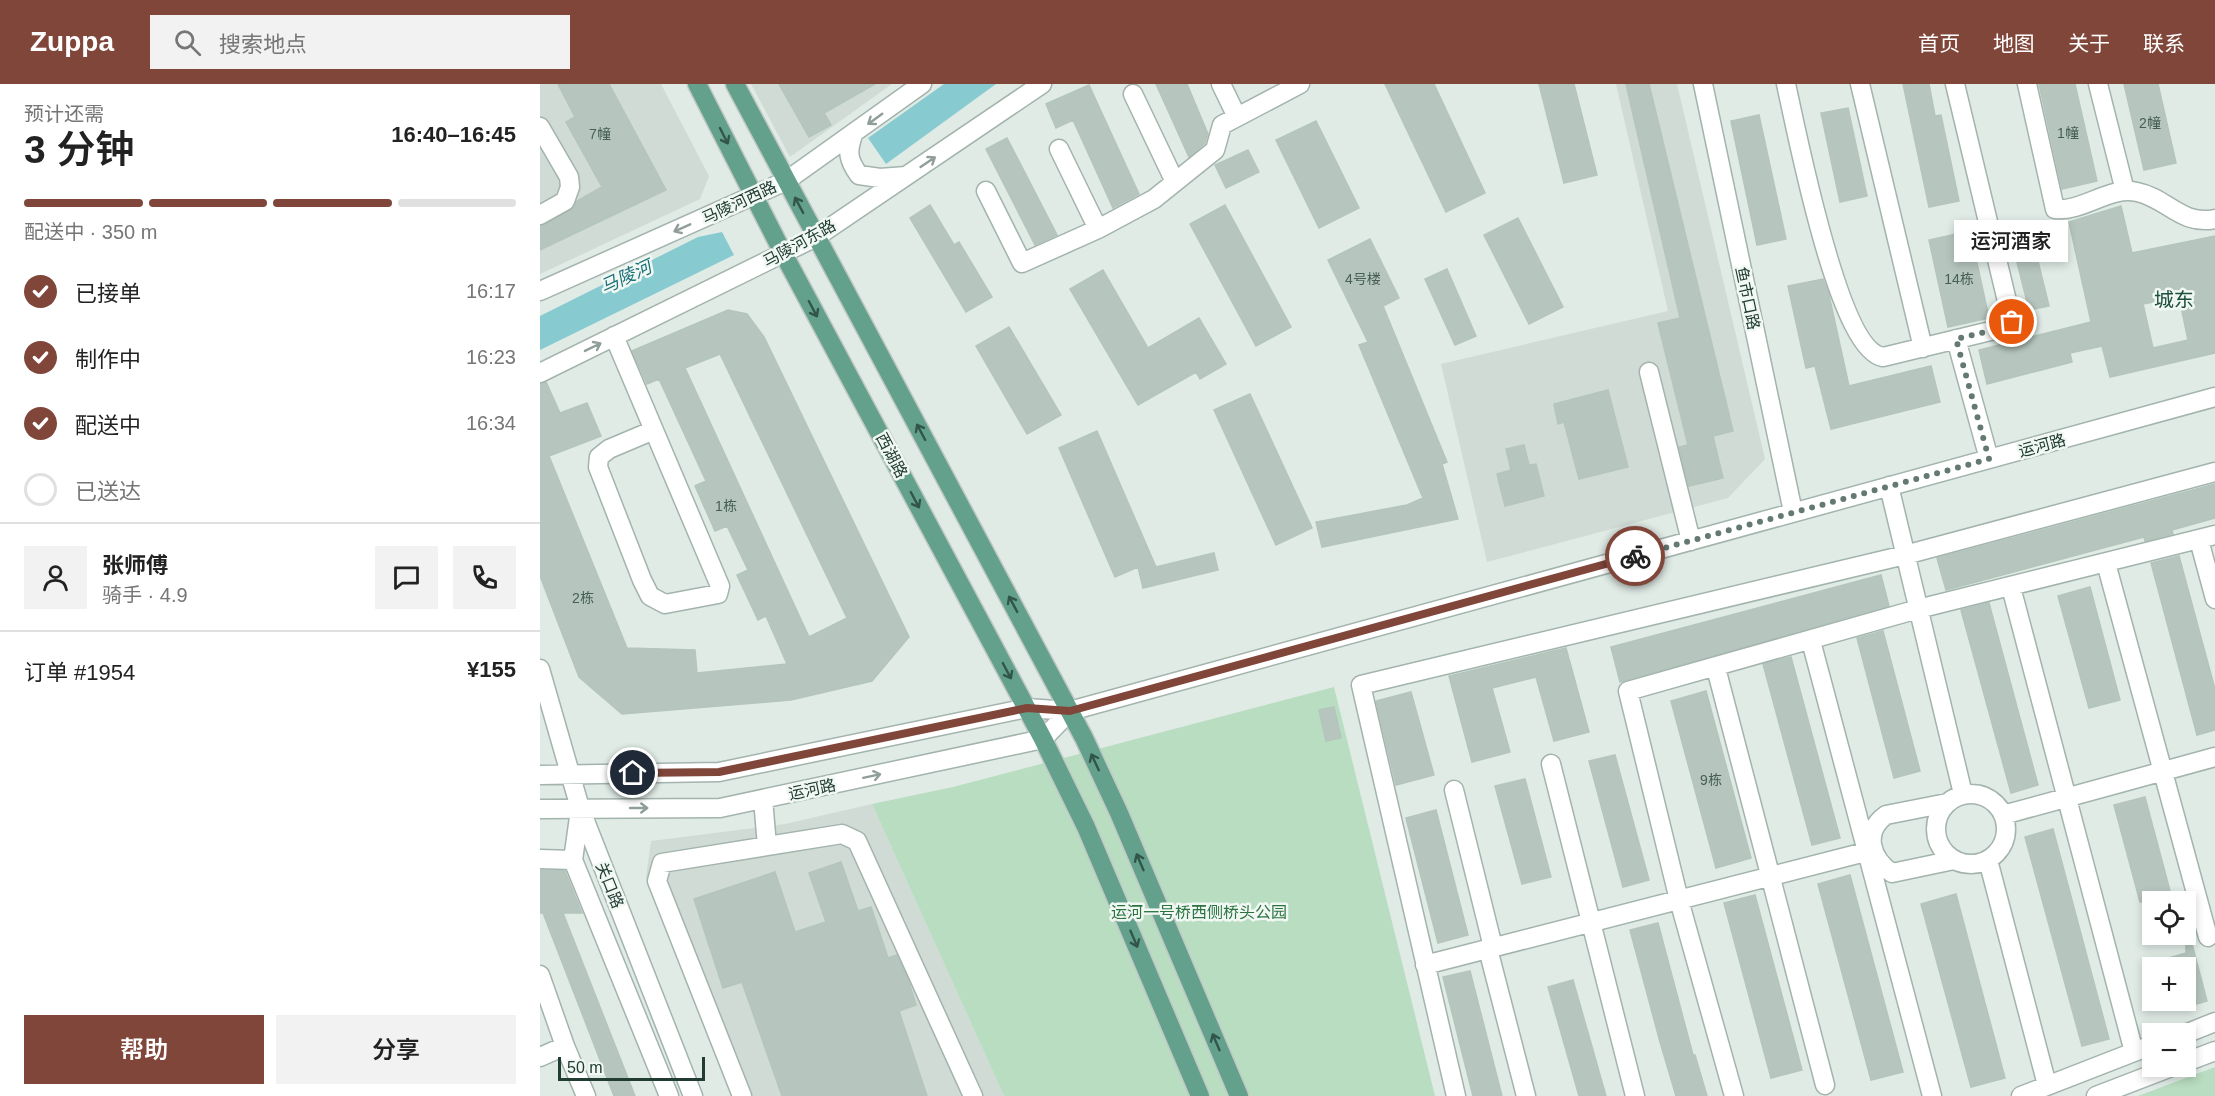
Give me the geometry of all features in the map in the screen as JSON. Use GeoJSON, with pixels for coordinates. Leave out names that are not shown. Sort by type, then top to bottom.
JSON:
{"type":"FeatureCollection","features":[{"type":"Feature","properties":{"kind":"main road","name":"西湖路"},"geometry":{"type":"LineString","coordinates":[[697,84],[783,253],[1043,739],[1086,827],[1200,1096]]}},
{"type":"Feature","properties":{"kind":"main road"},"geometry":{"type":"LineString","coordinates":[[735,84],[1070,711],[1119,813],[1239,1096]]}},
{"type":"Feature","properties":{"kind":"street","name":"马陵河西路"},"geometry":{"type":"LineString","coordinates":[[540,291],[786,181],[922,84]]}},
{"type":"Feature","properties":{"kind":"street","name":"马陵河东路"},"geometry":{"type":"LineString","coordinates":[[540,373],[816,237],[1042,84]]}},
{"type":"Feature","properties":{"kind":"street"},"geometry":{"type":"LineString","coordinates":[[1221,84],[1237,117]]}},
{"type":"Feature","properties":{"kind":"street"},"geometry":{"type":"LineString","coordinates":[[986,190],[1022,263],[1098,229],[1154,198],[1215,150],[1222,124],[1300,84]]}},
{"type":"Feature","properties":{"kind":"street","name":"鱼市口路"},"geometry":{"type":"LineString","coordinates":[[1703,84],[1793,512]]}},
{"type":"Feature","properties":{"kind":"street"},"geometry":{"type":"LineString","coordinates":[[1786,84],[1818,230],[1853,325],[1878,357],[2007,327],[2012,322],[2013,316],[1955,84]]}},
{"type":"Feature","properties":{"kind":"street"},"geometry":{"type":"LineString","coordinates":[[1860,84],[1923,348]]}},
{"type":"Feature","properties":{"kind":"street"},"geometry":{"type":"LineString","coordinates":[[2027,84],[2055,209],[2068,209],[2125,191],[2154,198],[2183,217],[2193,220],[2215,219]]}},
{"type":"Feature","properties":{"kind":"street"},"geometry":{"type":"LineString","coordinates":[[2098,84],[2125,191]]}},
{"type":"Feature","properties":{"kind":"street"},"geometry":{"type":"LineString","coordinates":[[1133,94],[1175,182]]}},
{"type":"Feature","properties":{"kind":"street"},"geometry":{"type":"LineString","coordinates":[[540,127],[569,177],[570,187],[565,201],[540,215]]}},
{"type":"Feature","properties":{"kind":"street"},"geometry":{"type":"LineString","coordinates":[[853,135],[848,149],[849,158],[859,175],[880,178],[907,176]]}},
{"type":"Feature","properties":{"kind":"street"},"geometry":{"type":"LineString","coordinates":[[1059,149],[1098,229]]}},
{"type":"Feature","properties":{"kind":"street"},"geometry":{"type":"LineString","coordinates":[[614,336],[654,430],[720,586],[718,594],[665,604],[650,596],[598,467],[599,457],[609,448],[654,430]]}},
{"type":"Feature","properties":{"kind":"street"},"geometry":{"type":"LineString","coordinates":[[1956,339],[1989,459]]}},
{"type":"Feature","properties":{"kind":"street"},"geometry":{"type":"LineString","coordinates":[[1649,372],[1691,541]]}},
{"type":"Feature","properties":{"kind":"street","name":"运河路"},"geometry":{"type":"LineString","coordinates":[[540,775],[719,772],[1027,708],[1070,711],[2215,398]]}},
{"type":"Feature","properties":{"kind":"street"},"geometry":{"type":"LineString","coordinates":[[1456,1096],[1361,685],[1905,555],[2215,472]]}},
{"type":"Feature","properties":{"kind":"street"},"geometry":{"type":"LineString","coordinates":[[1889,486],[1918,609],[1955,799]]}},
{"type":"Feature","properties":{"kind":"street"},"geometry":{"type":"LineString","coordinates":[[1734,1096],[1679,900],[1628,691],[1716,668],[1918,609],[2207,537],[2215,599]]}},
{"type":"Feature","properties":{"kind":"street"},"geometry":{"type":"LineString","coordinates":[[2106,563],[2208,937]]}},
{"type":"Feature","properties":{"kind":"street"},"geometry":{"type":"LineString","coordinates":[[2011,587],[2134,1052]]}},
{"type":"Feature","properties":{"kind":"street"},"geometry":{"type":"LineString","coordinates":[[1811,641],[1870,851],[1932,1096]]}},
{"type":"Feature","properties":{"kind":"street"},"geometry":{"type":"LineString","coordinates":[[1716,668],[1826,1085]]}},
{"type":"Feature","properties":{"kind":"street","name":"关口路"},"geometry":{"type":"LineString","coordinates":[[540,669],[580,808],[693,1096]]}},
{"type":"Feature","properties":{"kind":"street"},"geometry":{"type":"LineString","coordinates":[[1043,739],[1070,711]]}},
{"type":"Feature","properties":{"kind":"street","name":"运河路"},"geometry":{"type":"LineString","coordinates":[[540,809],[720,808],[1043,739]]}},
{"type":"Feature","properties":{"kind":"street"},"geometry":{"type":"LineString","coordinates":[[2003,816],[2215,756]]}},
{"type":"Feature","properties":{"kind":"street"},"geometry":{"type":"LineString","coordinates":[[1551,764],[1635,1096]]}},
{"type":"Feature","properties":{"kind":"street"},"geometry":{"type":"LineString","coordinates":[[1454,790],[1526,1096]]}},
{"type":"Feature","properties":{"kind":"street"},"geometry":{"type":"LineString","coordinates":[[1954,860],[1892,873],[1883,867],[1870,851],[1871,836],[1877,821],[1886,815],[1955,799],[1985,796],[1994,802],[2003,816],[2006,832],[2003,843],[1988,860],[1965,864],[1954,860],[1941,847],[1936,830],[1937,818],[1955,799]]}},
{"type":"Feature","properties":{"kind":"street"},"geometry":{"type":"LineString","coordinates":[[763,799],[767,846]]}},
{"type":"Feature","properties":{"kind":"street"},"geometry":{"type":"LineString","coordinates":[[580,808],[573,860],[669,1096]]}},
{"type":"Feature","properties":{"kind":"street"},"geometry":{"type":"LineString","coordinates":[[742,1096],[657,881],[662,863],[842,834],[857,841],[973,1096]]}},
{"type":"Feature","properties":{"kind":"street"},"geometry":{"type":"LineString","coordinates":[[1425,965],[1870,851]]}},
{"type":"Feature","properties":{"kind":"street"},"geometry":{"type":"LineString","coordinates":[[540,859],[573,860]]}},
{"type":"Feature","properties":{"kind":"street"},"geometry":{"type":"LineString","coordinates":[[1988,860],[2047,1085]]}},
{"type":"Feature","properties":{"kind":"street"},"geometry":{"type":"LineString","coordinates":[[540,975],[565,1046],[586,1096]]}},
{"type":"Feature","properties":{"kind":"street"},"geometry":{"type":"LineString","coordinates":[[2196,1030],[2215,1022]]}},
{"type":"Feature","properties":{"kind":"street"},"geometry":{"type":"LineString","coordinates":[[540,1057],[565,1046]]}},
{"type":"Feature","properties":{"kind":"street"},"geometry":{"type":"LineString","coordinates":[[2021,1096],[2142,1049]]}},
{"type":"Feature","properties":{"kind":"street"},"geometry":{"type":"LineString","coordinates":[[2196,1058],[2215,1051]]}},
{"type":"Feature","properties":{"kind":"street"},"geometry":{"type":"LineString","coordinates":[[2096,1096],[2145,1077]]}},
{"type":"Feature","properties":{"kind":"shaded area"},"geometry":{"type":"Polygon","coordinates":[[[540,84],[661,84],[709,176],[700,199],[540,274],[540,84]]]}},
{"type":"Feature","properties":{"kind":"shaded area"},"geometry":{"type":"Polygon","coordinates":[[[751,84],[892,84],[790,157],[751,84]]]}},
{"type":"Feature","properties":{"kind":"shaded area"},"geometry":{"type":"Polygon","coordinates":[[[1616,84],[1677,84],[1765,459],[1728,498],[1487,562],[1441,364],[1668,311],[1616,84]]]}},
{"type":"Feature","properties":{"kind":"shaded area"},"geometry":{"type":"Polygon","coordinates":[[[872,804],[1004,1096],[734,1096],[646,877],[651,841],[785,824],[872,804]]]}},
{"type":"Feature","properties":{"kind":"green space","name":"运河一号桥西侧桥头公园"},"geometry":{"type":"Polygon","coordinates":[[[1334,687],[1435,1096],[1004,1096],[872,804],[953,787],[1334,687]]]}},
{"type":"Feature","properties":{"kind":"green space"},"geometry":{"type":"Polygon","coordinates":[[[2215,1067],[2215,1096],[2138,1096],[2188,1077],[2196,1077],[2196,1074],[2215,1067]]]}},
{"type":"Feature","properties":{"kind":"water"},"geometry":{"type":"Polygon","coordinates":[[[944,84],[996,84],[886,164],[868,138],[944,84]]]}},
{"type":"Feature","properties":{"kind":"water","name":"马陵河"},"geometry":{"type":"Polygon","coordinates":[[[722,232],[734,255],[540,350],[540,316],[698,237],[722,232]]]}},
{"type":"Feature","properties":{"kind":"building"},"geometry":{"type":"Polygon","coordinates":[[[558,84],[609,84],[666,190],[540,250],[540,226],[570,211],[577,201],[602,187],[566,122],[575,117],[558,84]]]}},
{"type":"Feature","properties":{"kind":"building"},"geometry":{"type":"Polygon","coordinates":[[[779,84],[875,84],[824,113],[831,125],[809,137],[779,84]]]}},
{"type":"Feature","properties":{"kind":"building"},"geometry":{"type":"Polygon","coordinates":[[[1156,84],[1187,84],[1208,134],[1205,143],[1189,157],[1156,84]]]}},
{"type":"Feature","properties":{"kind":"building"},"geometry":{"type":"Polygon","coordinates":[[[1385,84],[1434,84],[1485,193],[1446,212],[1385,84]]]}},
{"type":"Feature","properties":{"kind":"building"},"geometry":{"type":"Polygon","coordinates":[[[1539,84],[1574,84],[1597,175],[1564,183],[1539,84]]]}},
{"type":"Feature","properties":{"kind":"building"},"geometry":{"type":"Polygon","coordinates":[[[1626,84],[1649,84],[1733,431],[1713,436],[1723,478],[1689,486],[1679,447],[1688,445],[1658,323],[1680,318],[1626,84]]]}},
{"type":"Feature","properties":{"kind":"building"},"geometry":{"type":"Polygon","coordinates":[[[1903,84],[1929,84],[1935,116],[1941,115],[1959,201],[1929,207],[1903,84]]]}},
{"type":"Feature","properties":{"kind":"building"},"geometry":{"type":"Polygon","coordinates":[[[2039,84],[2075,84],[2097,181],[2062,189],[2039,84]]]}},
{"type":"Feature","properties":{"kind":"building"},"geometry":{"type":"Polygon","coordinates":[[[2124,84],[2158,84],[2176,163],[2144,170],[2124,84]]]}},
{"type":"Feature","properties":{"kind":"building"},"geometry":{"type":"Polygon","coordinates":[[[1089,85],[1139,194],[1113,208],[1073,120],[1056,128],[1046,104],[1089,85]]]}},
{"type":"Feature","properties":{"kind":"building"},"geometry":{"type":"Polygon","coordinates":[[[1848,108],[1867,196],[1840,202],[1821,113],[1848,108]]]}},
{"type":"Feature","properties":{"kind":"building"},"geometry":{"type":"Polygon","coordinates":[[[1759,115],[1786,239],[1757,245],[1731,121],[1759,115]]]}},
{"type":"Feature","properties":{"kind":"building"},"geometry":{"type":"Polygon","coordinates":[[[1316,121],[1359,208],[1319,228],[1276,140],[1316,121]]]}},
{"type":"Feature","properties":{"kind":"building"},"geometry":{"type":"Polygon","coordinates":[[[1007,138],[1057,235],[1035,245],[986,149],[1007,138]]]}},
{"type":"Feature","properties":{"kind":"building"},"geometry":{"type":"Polygon","coordinates":[[[1248,150],[1259,172],[1226,188],[1215,165],[1248,150]]]}},
{"type":"Feature","properties":{"kind":"building"},"geometry":{"type":"Polygon","coordinates":[[[930,205],[954,245],[959,242],[992,297],[966,312],[910,218],[930,205]]]}},
{"type":"Feature","properties":{"kind":"building"},"geometry":{"type":"Polygon","coordinates":[[[1225,205],[1291,327],[1256,346],[1190,224],[1225,205]]]}},
{"type":"Feature","properties":{"kind":"building"},"geometry":{"type":"Polygon","coordinates":[[[2121,206],[2132,253],[2215,236],[2215,353],[2110,377],[2102,346],[2070,353],[2072,362],[1987,384],[1979,350],[2091,322],[2069,222],[2121,206]],[[2179,297],[2143,304],[2153,348],[2188,340],[2179,297]]]}},
{"type":"Feature","properties":{"kind":"building"},"geometry":{"type":"Polygon","coordinates":[[[1518,218],[1563,307],[1529,324],[1484,235],[1518,218]]]}},
{"type":"Feature","properties":{"kind":"building"},"geometry":{"type":"Polygon","coordinates":[[[1970,231],[1989,318],[1948,327],[1929,240],[1970,231]]]}},
{"type":"Feature","properties":{"kind":"building"},"geometry":{"type":"Polygon","coordinates":[[[1370,239],[1399,298],[1383,306],[1447,462],[1442,464],[1458,519],[1322,547],[1316,522],[1407,505],[1423,498],[1359,345],[1368,342],[1328,260],[1370,239]]]}},
{"type":"Feature","properties":{"kind":"building"},"geometry":{"type":"Polygon","coordinates":[[[2036,253],[2049,306],[2029,310],[2016,258],[2036,253]]]}},
{"type":"Feature","properties":{"kind":"building"},"geometry":{"type":"Polygon","coordinates":[[[1447,269],[1476,336],[1455,345],[1425,279],[1447,269]]]}},
{"type":"Feature","properties":{"kind":"building"},"geometry":{"type":"Polygon","coordinates":[[[1103,270],[1148,348],[1199,318],[1226,364],[1200,379],[1196,372],[1138,405],[1070,289],[1103,270]]]}},
{"type":"Feature","properties":{"kind":"building"},"geometry":{"type":"Polygon","coordinates":[[[1823,279],[1829,295],[1849,386],[1931,366],[1940,402],[1831,429],[1815,366],[1806,368],[1788,286],[1823,279]]]}},
{"type":"Feature","properties":{"kind":"building"},"geometry":{"type":"Polygon","coordinates":[[[728,310],[747,314],[764,337],[909,637],[872,681],[791,700],[622,714],[579,677],[540,576],[540,384],[546,382],[560,413],[587,403],[601,436],[549,456],[627,648],[695,650],[697,673],[787,664],[766,616],[758,620],[737,575],[748,570],[727,526],[715,531],[695,486],[706,481],[659,379],[647,384],[632,351],[728,310]],[[720,354],[685,368],[809,637],[847,618],[720,354]]]}},
{"type":"Feature","properties":{"kind":"building"},"geometry":{"type":"Polygon","coordinates":[[[1009,327],[1061,415],[1027,434],[976,346],[1009,327]]]}},
{"type":"Feature","properties":{"kind":"building"},"geometry":{"type":"Polygon","coordinates":[[[1608,390],[1628,467],[1579,479],[1564,422],[1558,424],[1554,404],[1608,390]]]}},
{"type":"Feature","properties":{"kind":"building"},"geometry":{"type":"Polygon","coordinates":[[[1250,394],[1312,528],[1276,545],[1214,410],[1250,394]]]}},
{"type":"Feature","properties":{"kind":"building"},"geometry":{"type":"Polygon","coordinates":[[[1097,431],[1156,567],[1214,553],[1218,570],[1143,588],[1138,567],[1115,577],[1059,448],[1097,431]]]}},
{"type":"Feature","properties":{"kind":"building"},"geometry":{"type":"Polygon","coordinates":[[[1524,445],[1529,465],[1536,464],[1544,496],[1505,506],[1497,474],[1511,470],[1506,449],[1524,445]]]}},
{"type":"Feature","properties":{"kind":"building"},"geometry":{"type":"Polygon","coordinates":[[[2215,484],[2215,518],[2172,530],[2173,534],[2145,541],[2144,537],[1946,590],[1937,558],[2215,484]]]}},
{"type":"Feature","properties":{"kind":"building"},"geometry":{"type":"Polygon","coordinates":[[[2179,556],[2215,689],[2215,730],[2197,735],[2151,563],[2179,556]]]}},
{"type":"Feature","properties":{"kind":"building"},"geometry":{"type":"Polygon","coordinates":[[[1881,575],[1889,606],[1620,682],[1611,647],[1881,575]]]}},
{"type":"Feature","properties":{"kind":"building"},"geometry":{"type":"Polygon","coordinates":[[[2090,587],[2120,700],[2089,708],[2058,596],[2090,587]]]}},
{"type":"Feature","properties":{"kind":"building"},"geometry":{"type":"Polygon","coordinates":[[[1989,603],[2038,785],[2011,793],[1961,610],[1989,603]]]}},
{"type":"Feature","properties":{"kind":"building"},"geometry":{"type":"Polygon","coordinates":[[[1883,631],[1920,771],[1894,778],[1857,638],[1883,631]]]}},
{"type":"Feature","properties":{"kind":"building"},"geometry":{"type":"Polygon","coordinates":[[[1566,648],[1589,732],[1554,741],[1536,677],[1492,688],[1510,752],[1472,762],[1449,676],[1566,648]]]}},
{"type":"Feature","properties":{"kind":"building"},"geometry":{"type":"Polygon","coordinates":[[[1791,657],[1840,838],[1812,845],[1763,664],[1791,657]]]}},
{"type":"Feature","properties":{"kind":"building"},"geometry":{"type":"Polygon","coordinates":[[[1706,691],[1751,858],[1716,868],[1671,701],[1706,691]]]}},
{"type":"Feature","properties":{"kind":"building"},"geometry":{"type":"Polygon","coordinates":[[[1411,692],[1434,775],[1396,785],[1376,701],[1411,692]]]}},
{"type":"Feature","properties":{"kind":"building"},"geometry":{"type":"Polygon","coordinates":[[[1334,707],[1341,738],[1326,741],[1319,710],[1334,707]]]}},
{"type":"Feature","properties":{"kind":"building"},"geometry":{"type":"Polygon","coordinates":[[[1615,755],[1649,880],[1623,887],[1589,761],[1615,755]]]}},
{"type":"Feature","properties":{"kind":"building"},"geometry":{"type":"Polygon","coordinates":[[[1525,779],[1551,877],[1522,884],[1495,786],[1525,779]]]}},
{"type":"Feature","properties":{"kind":"building"},"geometry":{"type":"Polygon","coordinates":[[[2145,797],[2170,891],[2142,891],[2142,902],[2140,902],[2114,805],[2145,797]]]}},
{"type":"Feature","properties":{"kind":"building"},"geometry":{"type":"Polygon","coordinates":[[[1436,810],[1468,935],[1438,943],[1406,818],[1436,810]]]}},
{"type":"Feature","properties":{"kind":"building"},"geometry":{"type":"Polygon","coordinates":[[[2053,829],[2109,1039],[2082,1046],[2025,837],[2053,829]]]}},
{"type":"Feature","properties":{"kind":"building"},"geometry":{"type":"Polygon","coordinates":[[[841,862],[858,911],[871,907],[888,958],[897,955],[909,982],[916,1005],[899,1011],[927,1096],[782,1096],[742,982],[723,988],[694,899],[775,872],[795,932],[826,922],[809,873],[841,862]]]}},
{"type":"Feature","properties":{"kind":"building"},"geometry":{"type":"Polygon","coordinates":[[[540,870],[565,871],[582,913],[563,913],[635,1096],[614,1096],[543,913],[540,913],[540,870]]]}},
{"type":"Feature","properties":{"kind":"building"},"geometry":{"type":"Polygon","coordinates":[[[1850,875],[1903,1072],[1871,1080],[1818,884],[1850,875]]]}},
{"type":"Feature","properties":{"kind":"building"},"geometry":{"type":"Polygon","coordinates":[[[1956,894],[2005,1078],[1971,1087],[1921,904],[1956,894]]]}},
{"type":"Feature","properties":{"kind":"building"},"geometry":{"type":"Polygon","coordinates":[[[1755,895],[1802,1070],[1771,1078],[1724,903],[1755,895]]]}},
{"type":"Feature","properties":{"kind":"building"},"geometry":{"type":"Polygon","coordinates":[[[1658,923],[1693,1055],[1695,1055],[1707,1096],[1676,1096],[1660,1042],[1630,930],[1658,923]]]}},
{"type":"Feature","properties":{"kind":"building"},"geometry":{"type":"Polygon","coordinates":[[[2186,945],[2192,945],[2195,957],[2172,957],[2186,953],[2186,945]]]}},
{"type":"Feature","properties":{"kind":"building"},"geometry":{"type":"Polygon","coordinates":[[[2196,959],[2207,1001],[2196,1004],[2196,959]]]}},
{"type":"Feature","properties":{"kind":"building"},"geometry":{"type":"Polygon","coordinates":[[[1470,971],[1502,1096],[1473,1096],[1443,977],[1470,971]]]}},
{"type":"Feature","properties":{"kind":"building"},"geometry":{"type":"Polygon","coordinates":[[[1573,980],[1606,1096],[1579,1096],[1548,987],[1573,980]]]}},
{"type":"Feature","properties":{"kind":"way so far"},"geometry":{"type":"LineString","coordinates":[[1635,556],[1989,459],[1956,339],[2007,327],[2012,322]]}},
{"type":"Feature","properties":{"kind":"place","name":"运河酒家"},"geometry":{"type":"Point","coordinates":[2012,322]}},
{"type":"Feature","properties":{"kind":"district","name":"城东"},"geometry":{"type":"Point","coordinates":[2174,300]}},
{"type":"Feature","properties":{"kind":"route"},"geometry":{"type":"LineString","coordinates":[[633,773],[719,772],[1027,708],[1070,711],[1635,556]]}}]}
